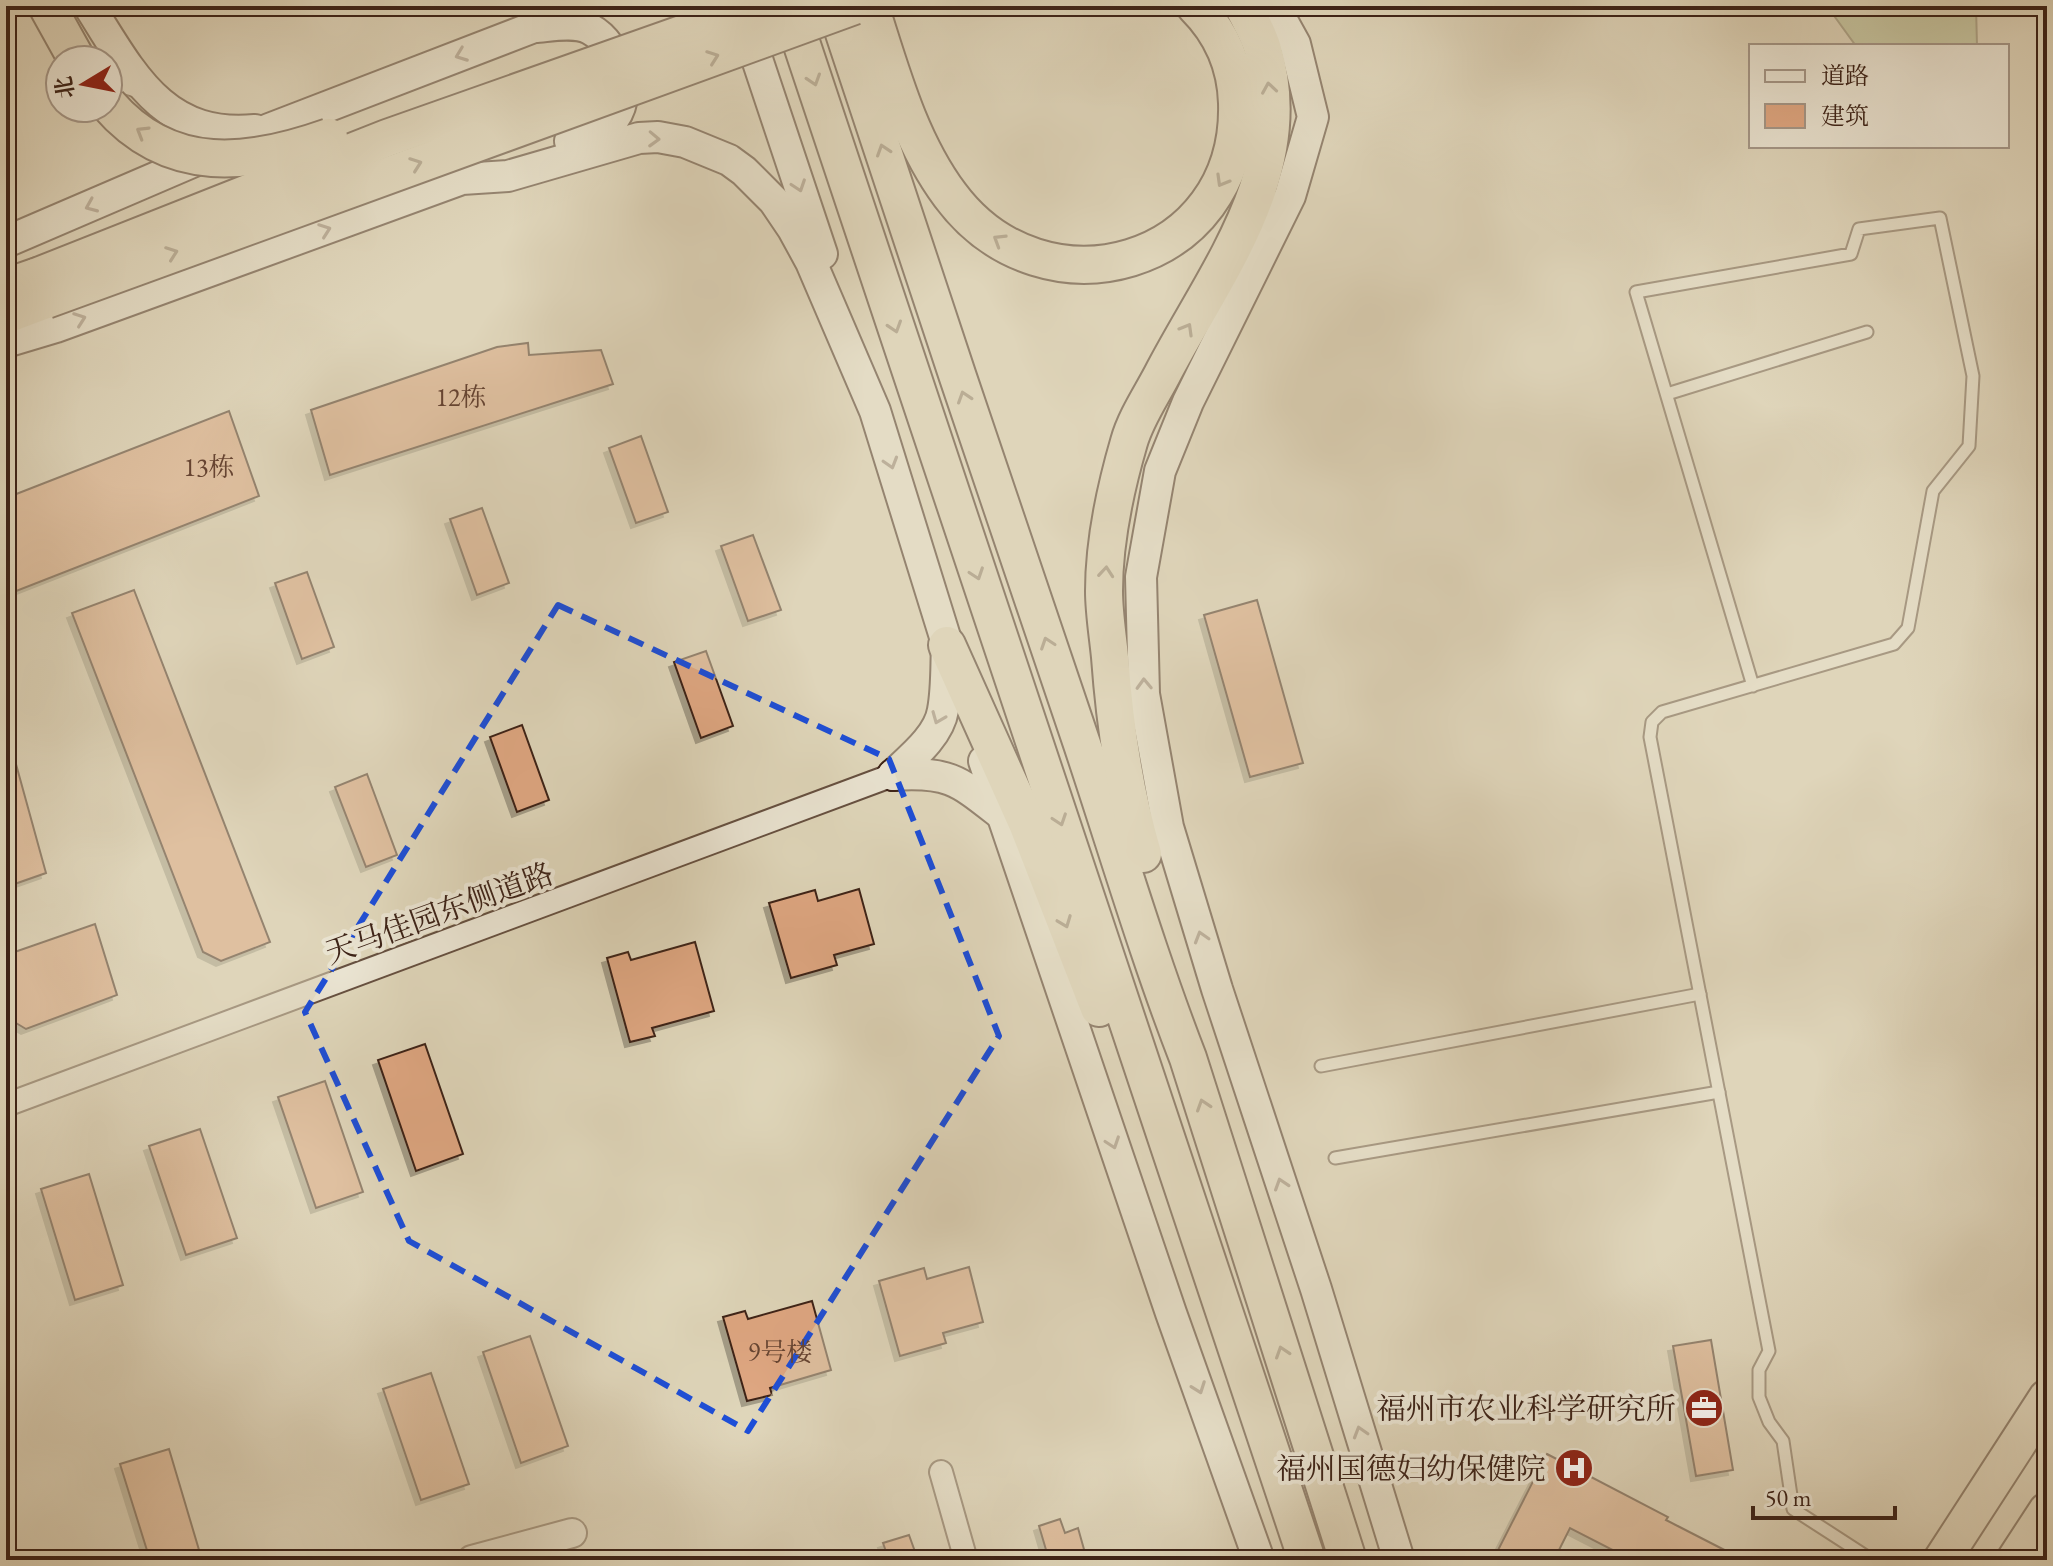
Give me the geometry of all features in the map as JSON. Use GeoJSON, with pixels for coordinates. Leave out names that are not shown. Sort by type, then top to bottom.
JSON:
{"type":"FeatureCollection","features":[{"type":"Feature","properties":{"kind":"highway"},"geometry":{"type":"LineString","coordinates":[[47,6],[61,44]]}},
{"type":"Feature","properties":{"kind":"highway"},"geometry":{"type":"LineString","coordinates":[[124,119],[165,146],[215,159],[250,159],[291,150],[566,51],[721,6]]}},
{"type":"Feature","properties":{"kind":"highway"},"geometry":{"type":"LineString","coordinates":[[6,315],[30,288],[387,138],[761,6]]}},
{"type":"Feature","properties":{"kind":"highway"},"geometry":{"type":"LineString","coordinates":[[789,6],[1307,1560]]}},
{"type":"Feature","properties":{"kind":"highway"},"geometry":{"type":"LineString","coordinates":[[835,6],[1120,858],[1170,980]]}},
{"type":"Feature","properties":{"kind":"highway"},"geometry":{"type":"LineString","coordinates":[[30,288],[854,6]]}},
{"type":"Feature","properties":{"kind":"highway"},"geometry":{"type":"LineString","coordinates":[[870,6],[916,138],[951,197],[982,229],[1030,257],[1091,267],[1121,261],[1169,240],[1203,211],[1228,170],[1236,142],[1237,90],[1234,73],[1210,21],[1195,6]]}},
{"type":"Feature","properties":{"kind":"highway"},"geometry":{"type":"LineString","coordinates":[[1243,6],[1263,51],[1272,109],[1265,167],[1235,247],[1184,334],[1130,437],[1110,514],[1104,591],[1119,753],[1188,1058],[1348,1560]]}},
{"type":"Feature","properties":{"kind":"highway"},"geometry":{"type":"LineString","coordinates":[[947,645],[1307,1560]]}},
{"type":"Feature","properties":{"kind":"highway"},"geometry":{"type":"LineString","coordinates":[[1942,1560],[2047,1398]]}},
{"type":"Feature","properties":{"kind":"highway"},"geometry":{"type":"LineString","coordinates":[[2015,1560],[2047,1511]]}},
{"type":"Feature","properties":{"kind":"main road"},"geometry":{"type":"LineString","coordinates":[[89,6],[123,60],[157,99],[185,121],[202,128],[235,132],[269,129]]}},
{"type":"Feature","properties":{"kind":"main road"},"geometry":{"type":"LineString","coordinates":[[6,242],[269,129],[534,27],[566,6]]}},
{"type":"Feature","properties":{"kind":"main road"},"geometry":{"type":"LineString","coordinates":[[739,6],[875,411],[947,645],[943,713],[916,754],[893,775]]}},
{"type":"Feature","properties":{"kind":"main road"},"geometry":{"type":"LineString","coordinates":[[1274,6],[1295,44],[1313,117],[1290,196],[1188,402],[1160,471],[1141,577],[1144,694],[1168,827],[1180,868],[1221,1004],[1316,1289],[1399,1560]]}},
{"type":"Feature","properties":{"kind":"main road"},"geometry":{"type":"LineString","coordinates":[[6,342],[72,322],[604,128],[614,120],[624,101],[622,76],[610,49],[588,28],[567,25],[534,27]]}},
{"type":"Feature","properties":{"kind":"main road"},"geometry":{"type":"LineString","coordinates":[[462,179],[508,176],[639,138],[658,137],[685,142],[729,160],[774,201],[793,229],[811,262],[875,411]]}},
{"type":"Feature","properties":{"kind":"main road"},"geometry":{"type":"LineString","coordinates":[[1112,681],[1136,757],[1180,868]]}},
{"type":"Feature","properties":{"kind":"main road"},"geometry":{"type":"LineString","coordinates":[[893,775],[924,773],[945,776],[1014,818],[1070,1015],[1259,1560]]}},
{"type":"Feature","properties":{"kind":"street","name":"天马佳园东侧道路"},"geometry":{"type":"LineString","coordinates":[[6,1105],[893,775]]}},
{"type":"Feature","properties":{"kind":"street"},"geometry":{"type":"LineString","coordinates":[[941,1472],[966,1560]]}},
{"type":"Feature","properties":{"kind":"street"},"geometry":{"type":"LineString","coordinates":[[472,1560],[572,1533]]}},
{"type":"Feature","properties":{"kind":"lane"},"geometry":{"type":"LineString","coordinates":[[124,88],[157,99]]}},
{"type":"Feature","properties":{"kind":"lane"},"geometry":{"type":"LineString","coordinates":[[1753,686],[1636,292],[1851,254],[1859,229],[1940,218],[1973,376],[1969,446],[1933,491],[1908,628],[1894,644],[1753,686],[1662,712],[1652,722],[1650,737],[1769,1351],[1759,1370],[1759,1397],[1769,1422],[1783,1441],[1793,1509],[1872,1560]]}},
{"type":"Feature","properties":{"kind":"lane"},"geometry":{"type":"LineString","coordinates":[[1667,394],[1867,332]]}},
{"type":"Feature","properties":{"kind":"lane"},"geometry":{"type":"LineString","coordinates":[[1321,1066],[1700,994]]}},
{"type":"Feature","properties":{"kind":"lane"},"geometry":{"type":"LineString","coordinates":[[1335,1158],[1719,1092]]}},
{"type":"Feature","properties":{"kind":"highlighted area"},"geometry":{"type":"Polygon","coordinates":[[[558,605],[889,759],[999,1036],[748,1431],[409,1241],[305,1012],[558,605]]]}},
{"type":"Feature","properties":{"kind":"green space"},"geometry":{"type":"Polygon","coordinates":[[[1827,6],[1976,6],[1977,44],[1855,44],[1827,6]]]}},
{"type":"Feature","properties":{"kind":"building"},"geometry":{"type":"Polygon","coordinates":[[[528,343],[529,355],[601,350],[613,384],[330,475],[311,410],[497,347],[528,343]]]}},
{"type":"Feature","properties":{"kind":"building"},"geometry":{"type":"Polygon","coordinates":[[[229,411],[259,496],[6,595],[6,498],[229,411]]]}},
{"type":"Feature","properties":{"kind":"building"},"geometry":{"type":"Polygon","coordinates":[[[641,436],[668,512],[636,523],[609,448],[641,436]]]}},
{"type":"Feature","properties":{"kind":"building"},"geometry":{"type":"Polygon","coordinates":[[[482,508],[509,583],[477,595],[450,519],[482,508]]]}},
{"type":"Feature","properties":{"kind":"building"},"geometry":{"type":"Polygon","coordinates":[[[753,535],[781,610],[748,621],[721,546],[753,535]]]}},
{"type":"Feature","properties":{"kind":"building"},"geometry":{"type":"Polygon","coordinates":[[[307,572],[334,647],[302,659],[275,583],[307,572]]]}},
{"type":"Feature","properties":{"kind":"building"},"geometry":{"type":"Polygon","coordinates":[[[134,590],[270,942],[221,961],[203,952],[72,613],[134,590]]]}},
{"type":"Feature","properties":{"kind":"building"},"geometry":{"type":"Polygon","coordinates":[[[1257,600],[1303,763],[1250,777],[1204,615],[1257,600]]]}},
{"type":"Feature","properties":{"kind":"building"},"geometry":{"type":"Polygon","coordinates":[[[706,651],[733,726],[701,738],[674,662],[706,651]]]}},
{"type":"Feature","properties":{"kind":"building"},"geometry":{"type":"Polygon","coordinates":[[[522,725],[549,800],[517,812],[490,737],[522,725]]]}},
{"type":"Feature","properties":{"kind":"building"},"geometry":{"type":"Polygon","coordinates":[[[6,746],[11,746],[46,873],[6,887],[6,746]]]}},
{"type":"Feature","properties":{"kind":"building"},"geometry":{"type":"Polygon","coordinates":[[[367,774],[397,855],[366,867],[335,787],[367,774]]]}},
{"type":"Feature","properties":{"kind":"building"},"geometry":{"type":"Polygon","coordinates":[[[859,889],[874,944],[834,955],[837,965],[791,978],[769,903],[815,890],[818,901],[859,889]]]}},
{"type":"Feature","properties":{"kind":"building"},"geometry":{"type":"Polygon","coordinates":[[[95,924],[117,995],[26,1029],[6,1017],[6,955],[95,924]]]}},
{"type":"Feature","properties":{"kind":"building"},"geometry":{"type":"Polygon","coordinates":[[[695,942],[714,1011],[652,1028],[655,1036],[630,1042],[607,958],[628,952],[631,960],[695,942]]]}},
{"type":"Feature","properties":{"kind":"building"},"geometry":{"type":"Polygon","coordinates":[[[425,1044],[463,1154],[416,1171],[378,1060],[425,1044]]]}},
{"type":"Feature","properties":{"kind":"building"},"geometry":{"type":"Polygon","coordinates":[[[325,1081],[363,1192],[316,1208],[278,1097],[325,1081]]]}},
{"type":"Feature","properties":{"kind":"building"},"geometry":{"type":"Polygon","coordinates":[[[200,1129],[237,1238],[186,1255],[149,1146],[200,1129]]]}},
{"type":"Feature","properties":{"kind":"building"},"geometry":{"type":"Polygon","coordinates":[[[89,1174],[123,1285],[75,1300],[41,1189],[89,1174]]]}},
{"type":"Feature","properties":{"kind":"building"},"geometry":{"type":"Polygon","coordinates":[[[969,1267],[983,1322],[943,1333],[946,1343],[900,1356],[879,1281],[924,1268],[927,1279],[969,1267]]]}},
{"type":"Feature","properties":{"kind":"building"},"geometry":{"type":"Polygon","coordinates":[[[812,1301],[831,1370],[770,1388],[772,1395],[747,1401],[723,1317],[745,1311],[748,1319],[812,1301]]]}},
{"type":"Feature","properties":{"kind":"building"},"geometry":{"type":"Polygon","coordinates":[[[530,1336],[568,1446],[521,1463],[483,1352],[530,1336]]]}},
{"type":"Feature","properties":{"kind":"building","name":"福州市农业科学研究所"},"geometry":{"type":"Polygon","coordinates":[[[1711,1340],[1733,1470],[1696,1476],[1673,1346],[1711,1340]]]}},
{"type":"Feature","properties":{"kind":"building"},"geometry":{"type":"Polygon","coordinates":[[[431,1373],[469,1484],[421,1500],[383,1389],[431,1373]]]}},
{"type":"Feature","properties":{"kind":"building"},"geometry":{"type":"Polygon","coordinates":[[[169,1449],[202,1560],[150,1560],[120,1464],[169,1449]]]}},
{"type":"Feature","properties":{"kind":"building"},"geometry":{"type":"Polygon","coordinates":[[[1547,1454],[1744,1560],[1632,1560],[1570,1528],[1554,1560],[1493,1560],[1547,1454]]]}},
{"type":"Feature","properties":{"kind":"building"},"geometry":{"type":"Polygon","coordinates":[[[1060,1519],[1065,1533],[1078,1528],[1087,1560],[1049,1560],[1039,1526],[1060,1519]]]}},
{"type":"Feature","properties":{"kind":"building"},"geometry":{"type":"Polygon","coordinates":[[[909,1535],[918,1560],[889,1560],[883,1543],[909,1535]]]}},
{"type":"Feature","properties":{"kind":"place","name":"福州市农业科学研究所"},"geometry":{"type":"Point","coordinates":[1704,1408]}},
{"type":"Feature","properties":{"kind":"place","name":"福州国德妇幼保健院"},"geometry":{"type":"Point","coordinates":[1574,1468]}}]}
